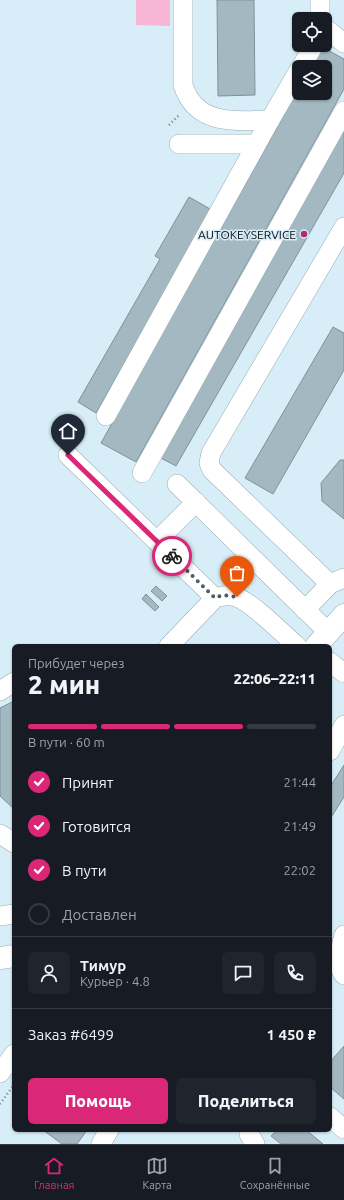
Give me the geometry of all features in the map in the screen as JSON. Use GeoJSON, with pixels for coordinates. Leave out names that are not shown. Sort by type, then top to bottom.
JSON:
{"type":"FeatureCollection","features":[{"type":"Feature","properties":{"kind":"main road"},"geometry":{"type":"LineString","coordinates":[[322,639],[344,615]]}},
{"type":"Feature","properties":{"kind":"main road"},"geometry":{"type":"LineString","coordinates":[[0,958],[12,956]]}},
{"type":"Feature","properties":{"kind":"street"},"geometry":{"type":"LineString","coordinates":[[184,0],[183,84],[186,94],[202,112],[209,116],[241,121],[270,120]]}},
{"type":"Feature","properties":{"kind":"street"},"geometry":{"type":"LineString","coordinates":[[320,0],[320,12]]}},
{"type":"Feature","properties":{"kind":"street"},"geometry":{"type":"LineString","coordinates":[[332,34],[344,43]]}},
{"type":"Feature","properties":{"kind":"street"},"geometry":{"type":"LineString","coordinates":[[106,416],[256,144],[292,82]]}},
{"type":"Feature","properties":{"kind":"street"},"geometry":{"type":"LineString","coordinates":[[142,473],[344,111]]}},
{"type":"Feature","properties":{"kind":"street"},"geometry":{"type":"LineString","coordinates":[[179,144],[256,144]]}},
{"type":"Feature","properties":{"kind":"street"},"geometry":{"type":"LineString","coordinates":[[305,610],[337,581],[212,470],[209,463],[211,453],[344,227]]}},
{"type":"Feature","properties":{"kind":"street"},"geometry":{"type":"LineString","coordinates":[[68,455],[215,598]]}},
{"type":"Feature","properties":{"kind":"street"},"geometry":{"type":"LineString","coordinates":[[177,484],[305,610],[322,639]]}},
{"type":"Feature","properties":{"kind":"street"},"geometry":{"type":"LineString","coordinates":[[157,541],[196,502]]}},
{"type":"Feature","properties":{"kind":"street"},"geometry":{"type":"LineString","coordinates":[[172,644],[215,598],[223,595],[231,595],[244,600],[295,644]]}},
{"type":"Feature","properties":{"kind":"street"},"geometry":{"type":"LineString","coordinates":[[332,664],[344,673]]}},
{"type":"Feature","properties":{"kind":"street"},"geometry":{"type":"LineString","coordinates":[[0,690],[12,683]]}},
{"type":"Feature","properties":{"kind":"street"},"geometry":{"type":"LineString","coordinates":[[332,747],[344,725]]}},
{"type":"Feature","properties":{"kind":"street"},"geometry":{"type":"LineString","coordinates":[[0,834],[12,842]]}},
{"type":"Feature","properties":{"kind":"street"},"geometry":{"type":"LineString","coordinates":[[0,916],[12,914]]}},
{"type":"Feature","properties":{"kind":"street"},"geometry":{"type":"LineString","coordinates":[[344,935],[340,965],[344,976]]}},
{"type":"Feature","properties":{"kind":"street"},"geometry":{"type":"LineString","coordinates":[[0,1073],[12,1057]]}},
{"type":"Feature","properties":{"kind":"street"},"geometry":{"type":"LineString","coordinates":[[332,1119],[344,1128]]}},
{"type":"Feature","properties":{"kind":"street"},"geometry":{"type":"LineString","coordinates":[[101,1144],[108,1132]]}},
{"type":"Feature","properties":{"kind":"street"},"geometry":{"type":"LineString","coordinates":[[249,1132],[254,1144]]}},
{"type":"Feature","properties":{"kind":"path"},"geometry":{"type":"LineString","coordinates":[[0,1104],[12,1087]]}},
{"type":"Feature","properties":{"kind":"shaded area"},"geometry":{"type":"Polygon","coordinates":[[[136,0],[170,0],[170,26],[136,25],[136,0]]]}},
{"type":"Feature","properties":{"kind":"building"},"geometry":{"type":"Polygon","coordinates":[[[217,0],[254,0],[255,95],[218,96],[217,0]]]}},
{"type":"Feature","properties":{"kind":"building"},"geometry":{"type":"Polygon","coordinates":[[[319,52],[331,52],[344,59],[344,89],[136,462],[101,443],[292,100],[332,100],[332,60],[315,60],[319,52]]]}},
{"type":"Feature","properties":{"kind":"building"},"geometry":{"type":"Polygon","coordinates":[[[344,130],[344,173],[176,466],[157,456],[344,130]]]}},
{"type":"Feature","properties":{"kind":"building"},"geometry":{"type":"Polygon","coordinates":[[[189,197],[212,210],[96,413],[78,402],[160,259],[155,256],[189,197]]]}},
{"type":"Feature","properties":{"kind":"building"},"geometry":{"type":"Polygon","coordinates":[[[333,327],[344,333],[344,370],[273,494],[245,478],[333,327]]]}},
{"type":"Feature","properties":{"kind":"building"},"geometry":{"type":"Polygon","coordinates":[[[340,460],[344,460],[344,519],[322,501],[321,483],[340,460]]]}},
{"type":"Feature","properties":{"kind":"building"},"geometry":{"type":"Polygon","coordinates":[[[156,586],[167,596],[162,601],[151,591],[156,586]]]}},
{"type":"Feature","properties":{"kind":"building"},"geometry":{"type":"Polygon","coordinates":[[[146,594],[159,607],[155,611],[142,599],[146,594]]]}},
{"type":"Feature","properties":{"kind":"building"},"geometry":{"type":"Polygon","coordinates":[[[12,702],[12,807],[0,796],[0,708],[12,702]]]}},
{"type":"Feature","properties":{"kind":"building"},"geometry":{"type":"Polygon","coordinates":[[[344,765],[344,797],[332,816],[332,784],[344,765]]]}},
{"type":"Feature","properties":{"kind":"building"},"geometry":{"type":"Polygon","coordinates":[[[344,1046],[344,1099],[332,1089],[332,1060],[344,1046]]]}},
{"type":"Feature","properties":{"kind":"building"},"geometry":{"type":"Polygon","coordinates":[[[46,1132],[86,1132],[77,1144],[62,1144],[46,1132]]]}},
{"type":"Feature","properties":{"kind":"building"},"geometry":{"type":"Polygon","coordinates":[[[275,1132],[308,1132],[323,1144],[281,1144],[271,1136],[275,1132]]]}},
{"type":"Feature","properties":{"kind":"way so far"},"geometry":{"type":"LineString","coordinates":[[172,556],[215,598],[223,595],[237,597]]}},
{"type":"Feature","properties":{"kind":"place","name":"AUTOKEYSERVICE"},"geometry":{"type":"Point","coordinates":[304,234]}},
{"type":"Feature","properties":{"kind":"route"},"geometry":{"type":"LineString","coordinates":[[68,455],[172,556]]}}]}
